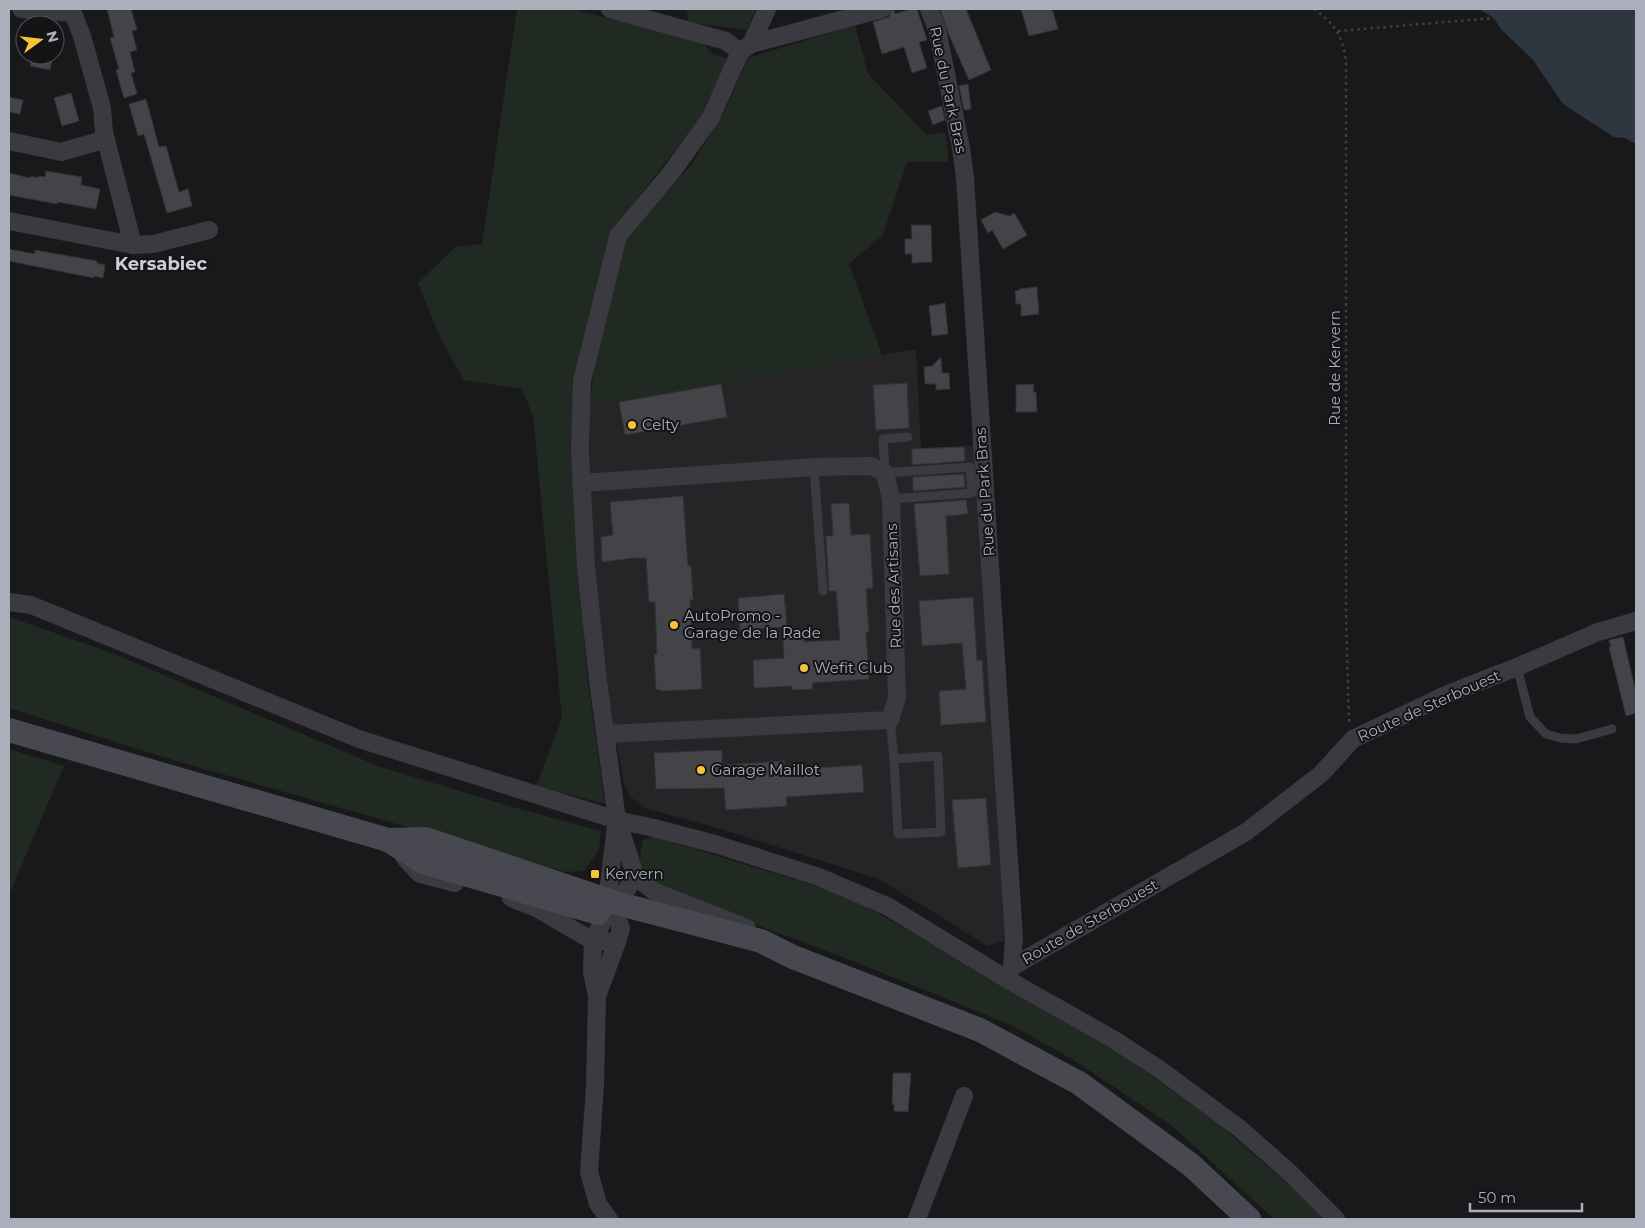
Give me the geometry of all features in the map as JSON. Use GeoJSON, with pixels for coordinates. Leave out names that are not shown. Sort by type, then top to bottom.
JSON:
{"type":"FeatureCollection","features":[{"type":"Feature","properties":{"kind":"main road"},"geometry":{"type":"LineString","coordinates":[[9,730],[388,840],[423,862],[613,912],[759,958],[792,957],[980,1030],[1079,1083],[1191,1165],[1249,1219]]}},
{"type":"Feature","properties":{"kind":"street"},"geometry":{"type":"LineString","coordinates":[[21,9],[72,13],[82,36],[100,99],[106,139],[133,245]]}},
{"type":"Feature","properties":{"kind":"street"},"geometry":{"type":"LineString","coordinates":[[610,9],[746,48],[882,9]]}},
{"type":"Feature","properties":{"kind":"street"},"geometry":{"type":"LineString","coordinates":[[767,9],[711,117],[671,173],[618,236],[582,381],[580,450],[586,567],[598,680],[617,820],[636,877],[655,892],[774,938],[792,957]]}},
{"type":"Feature","properties":{"kind":"street","name":"Rue du Park Bras"},"geometry":{"type":"LineString","coordinates":[[929,9],[937,29],[961,148],[965,178],[1014,938],[1008,972]]}},
{"type":"Feature","properties":{"kind":"street"},"geometry":{"type":"LineString","coordinates":[[9,141],[61,152],[106,139]]}},
{"type":"Feature","properties":{"kind":"street"},"geometry":{"type":"LineString","coordinates":[[9,221],[133,245],[153,244],[209,230]]}},
{"type":"Feature","properties":{"kind":"street"},"geometry":{"type":"LineString","coordinates":[[582,483],[814,467],[871,466],[885,473]]}},
{"type":"Feature","properties":{"kind":"street","name":"Rue des Artisans"},"geometry":{"type":"LineString","coordinates":[[885,473],[891,499],[897,698],[890,720]]}},
{"type":"Feature","properties":{"kind":"street"},"geometry":{"type":"LineString","coordinates":[[9,602],[31,605],[359,739],[617,820],[715,844],[819,877],[887,906],[1008,972],[1159,1069],[1239,1128],[1290,1173],[1336,1219]]}},
{"type":"Feature","properties":{"kind":"street","name":"Route de Sterbouest"},"geometry":{"type":"LineString","coordinates":[[1008,972],[1246,832],[1321,774],[1353,738],[1448,694],[1598,632],[1636,622]]}},
{"type":"Feature","properties":{"kind":"street"},"geometry":{"type":"LineString","coordinates":[[606,734],[890,720]]}},
{"type":"Feature","properties":{"kind":"street"},"geometry":{"type":"LineString","coordinates":[[597,996],[621,928],[613,912],[608,892],[617,820]]}},
{"type":"Feature","properties":{"kind":"street"},"geometry":{"type":"LineString","coordinates":[[388,840],[420,874],[494,892],[538,908],[593,941],[617,942]]}},
{"type":"Feature","properties":{"kind":"street"},"geometry":{"type":"LineString","coordinates":[[609,1219],[598,1204],[590,1172],[595,1085],[597,996],[592,972],[593,941],[636,877]]}},
{"type":"Feature","properties":{"kind":"street"},"geometry":{"type":"LineString","coordinates":[[917,1219],[964,1096]]}},
{"type":"Feature","properties":{"kind":"lane"},"geometry":{"type":"LineString","coordinates":[[891,499],[972,493],[970,467],[885,473],[883,439],[908,437]]}},
{"type":"Feature","properties":{"kind":"lane"},"geometry":{"type":"LineString","coordinates":[[814,467],[823,591]]}},
{"type":"Feature","properties":{"kind":"lane"},"geometry":{"type":"LineString","coordinates":[[1516,667],[1530,718],[1546,734],[1560,738],[1576,739],[1612,729]]}},
{"type":"Feature","properties":{"kind":"lane"},"geometry":{"type":"LineString","coordinates":[[890,720],[898,834],[941,832],[938,756],[894,759]]}},
{"type":"Feature","properties":{"kind":"path"},"geometry":{"type":"LineString","coordinates":[[1314,9],[1338,31],[1494,18]]}},
{"type":"Feature","properties":{"kind":"path","name":"Rue de Kervern"},"geometry":{"type":"LineString","coordinates":[[1338,31],[1344,45],[1346,61],[1346,615],[1348,718],[1353,738]]}},
{"type":"Feature","properties":{"kind":"shaded area"},"geometry":{"type":"Polygon","coordinates":[[[517,9],[571,9],[700,41],[713,54],[728,59],[698,122],[609,234],[578,366],[573,486],[587,674],[605,804],[536,786],[562,718],[533,416],[522,389],[464,380],[441,340],[418,283],[455,247],[482,244],[517,9]]]}},
{"type":"Feature","properties":{"kind":"shaded area"},"geometry":{"type":"Polygon","coordinates":[[[687,9],[756,9],[747,30],[688,22],[687,9]]]}},
{"type":"Feature","properties":{"kind":"shaded area"},"geometry":{"type":"Polygon","coordinates":[[[1479,9],[1636,9],[1636,144],[1625,138],[1614,137],[1563,104],[1533,60],[1501,29],[1494,18],[1479,9]]]}},
{"type":"Feature","properties":{"kind":"shaded area"},"geometry":{"type":"Polygon","coordinates":[[[855,25],[868,74],[927,135],[945,132],[949,162],[907,162],[883,235],[849,264],[882,355],[590,406],[594,367],[625,241],[693,162],[725,110],[748,58],[855,25]]]}},
{"type":"Feature","properties":{"kind":"shaded area"},"geometry":{"type":"Polygon","coordinates":[[[916,349],[921,448],[981,445],[1014,938],[988,946],[879,879],[721,829],[644,808],[630,796],[623,782],[607,691],[589,514],[590,406],[916,349]]]}},
{"type":"Feature","properties":{"kind":"shaded area"},"geometry":{"type":"Polygon","coordinates":[[[9,617],[112,653],[378,766],[516,808],[601,831],[599,850],[584,871],[565,872],[176,761],[9,708],[9,617]]]}},
{"type":"Feature","properties":{"kind":"shaded area"},"geometry":{"type":"Polygon","coordinates":[[[9,749],[64,766],[9,895],[9,749]]]}},
{"type":"Feature","properties":{"kind":"shaded area"},"geometry":{"type":"Polygon","coordinates":[[[651,837],[848,896],[910,931],[1116,1050],[1220,1125],[1296,1191],[1323,1219],[1274,1219],[1171,1125],[1072,1059],[1011,1025],[848,959],[666,891],[648,875],[641,864],[643,840],[651,837]]]}},
{"type":"Feature","properties":{"kind":"building"},"geometry":{"type":"Polygon","coordinates":[[[107,9],[131,9],[137,30],[132,31],[137,50],[130,52],[135,72],[131,73],[137,94],[124,98],[116,70],[119,69],[110,38],[114,37],[107,9]]]}},
{"type":"Feature","properties":{"kind":"building"},"geometry":{"type":"Polygon","coordinates":[[[892,9],[894,9],[895,14],[917,9],[927,40],[919,42],[927,68],[912,73],[904,47],[882,54],[873,22],[889,17],[892,9]]]}},
{"type":"Feature","properties":{"kind":"building"},"geometry":{"type":"Polygon","coordinates":[[[940,9],[966,9],[991,70],[969,80],[940,9]]]}},
{"type":"Feature","properties":{"kind":"building"},"geometry":{"type":"Polygon","coordinates":[[[1021,9],[1052,9],[1058,29],[1029,36],[1021,9]]]}},
{"type":"Feature","properties":{"kind":"building"},"geometry":{"type":"Polygon","coordinates":[[[30,65],[51,65],[50,70],[30,65]]]}},
{"type":"Feature","properties":{"kind":"building"},"geometry":{"type":"Polygon","coordinates":[[[968,84],[971,109],[964,110],[959,86],[968,84]]]}},
{"type":"Feature","properties":{"kind":"building"},"geometry":{"type":"Polygon","coordinates":[[[71,93],[79,121],[62,126],[54,98],[71,93]]]}},
{"type":"Feature","properties":{"kind":"building"},"geometry":{"type":"Polygon","coordinates":[[[9,97],[23,100],[20,114],[9,112],[9,97]]]}},
{"type":"Feature","properties":{"kind":"building"},"geometry":{"type":"Polygon","coordinates":[[[146,99],[159,147],[166,146],[179,192],[188,189],[192,206],[167,213],[144,134],[138,136],[129,104],[146,99]]]}},
{"type":"Feature","properties":{"kind":"building"},"geometry":{"type":"Polygon","coordinates":[[[942,106],[945,120],[933,125],[928,111],[942,106]]]}},
{"type":"Feature","properties":{"kind":"building"},"geometry":{"type":"Polygon","coordinates":[[[46,171],[82,177],[81,185],[100,189],[96,209],[9,195],[9,173],[38,178],[38,176],[45,177],[46,171]]]}},
{"type":"Feature","properties":{"kind":"building"},"geometry":{"type":"Polygon","coordinates":[[[995,212],[1010,216],[1014,213],[1027,235],[1003,249],[992,230],[988,233],[981,220],[995,212]]]}},
{"type":"Feature","properties":{"kind":"building"},"geometry":{"type":"Polygon","coordinates":[[[911,225],[931,225],[932,262],[912,263],[912,254],[905,254],[905,239],[912,239],[911,225]]]}},
{"type":"Feature","properties":{"kind":"building"},"geometry":{"type":"Polygon","coordinates":[[[9,249],[35,254],[35,250],[97,261],[97,263],[105,265],[103,278],[94,276],[94,278],[9,261],[9,249]]]}},
{"type":"Feature","properties":{"kind":"building"},"geometry":{"type":"Polygon","coordinates":[[[1037,287],[1039,314],[1021,316],[1021,304],[1016,304],[1015,291],[1037,287]]]}},
{"type":"Feature","properties":{"kind":"building"},"geometry":{"type":"Polygon","coordinates":[[[945,303],[948,334],[932,336],[929,306],[945,303]]]}},
{"type":"Feature","properties":{"kind":"building"},"geometry":{"type":"Polygon","coordinates":[[[941,357],[942,373],[949,373],[950,389],[936,390],[936,384],[925,384],[924,367],[932,366],[941,357]]]}},
{"type":"Feature","properties":{"kind":"building"},"geometry":{"type":"Polygon","coordinates":[[[907,383],[909,428],[876,430],[873,385],[907,383]]]}},
{"type":"Feature","properties":{"kind":"building"},"geometry":{"type":"Polygon","coordinates":[[[721,384],[727,417],[625,435],[619,402],[721,384]]]}},
{"type":"Feature","properties":{"kind":"building"},"geometry":{"type":"Polygon","coordinates":[[[1034,384],[1033,392],[1036,392],[1037,412],[1016,412],[1016,385],[1034,384]]]}},
{"type":"Feature","properties":{"kind":"building"},"geometry":{"type":"Polygon","coordinates":[[[964,447],[965,461],[912,465],[912,449],[964,447]]]}},
{"type":"Feature","properties":{"kind":"building"},"geometry":{"type":"Polygon","coordinates":[[[964,474],[965,487],[913,491],[913,477],[964,474]]]}},
{"type":"Feature","properties":{"kind":"building"},"geometry":{"type":"Polygon","coordinates":[[[683,496],[688,566],[691,566],[693,600],[690,599],[692,649],[700,648],[702,689],[662,691],[656,689],[654,654],[657,654],[655,602],[649,602],[646,558],[602,562],[601,537],[613,535],[610,502],[683,496]]]}},
{"type":"Feature","properties":{"kind":"building"},"geometry":{"type":"Polygon","coordinates":[[[966,500],[968,514],[946,516],[949,574],[920,576],[914,504],[966,500]]]}},
{"type":"Feature","properties":{"kind":"building"},"geometry":{"type":"Polygon","coordinates":[[[849,503],[851,535],[870,534],[873,588],[866,589],[869,632],[866,632],[869,679],[812,683],[813,689],[792,690],[791,686],[754,688],[753,660],[784,658],[783,638],[804,637],[804,642],[840,640],[836,591],[829,591],[826,536],[833,536],[831,504],[849,503]]]}},
{"type":"Feature","properties":{"kind":"building"},"geometry":{"type":"Polygon","coordinates":[[[784,594],[787,627],[740,630],[738,598],[784,594]]]}},
{"type":"Feature","properties":{"kind":"building"},"geometry":{"type":"Polygon","coordinates":[[[973,597],[977,661],[982,660],[986,722],[941,725],[939,691],[966,689],[962,643],[922,646],[919,601],[973,597]]]}},
{"type":"Feature","properties":{"kind":"building"},"geometry":{"type":"Polygon","coordinates":[[[1623,637],[1636,693],[1636,713],[1626,716],[1609,647],[1611,647],[1609,640],[1623,637]]]}},
{"type":"Feature","properties":{"kind":"building"},"geometry":{"type":"Polygon","coordinates":[[[722,750],[722,765],[784,761],[784,770],[862,765],[864,792],[786,797],[787,806],[726,810],[724,788],[656,789],[654,753],[722,750]]]}},
{"type":"Feature","properties":{"kind":"building"},"geometry":{"type":"Polygon","coordinates":[[[986,798],[991,865],[958,868],[952,800],[986,798]]]}},
{"type":"Feature","properties":{"kind":"building"},"geometry":{"type":"Polygon","coordinates":[[[893,1073],[911,1073],[908,1112],[894,1111],[894,1104],[892,1104],[893,1073]]]}},
{"type":"Feature","properties":{"kind":"place","name":"Celty"},"geometry":{"type":"Point","coordinates":[632,425]}},
{"type":"Feature","properties":{"kind":"place","name":"AutoPromo - Garage de la Rade"},"geometry":{"type":"Point","coordinates":[674,625]}},
{"type":"Feature","properties":{"kind":"place","name":"Wefit Club"},"geometry":{"type":"Point","coordinates":[804,668]}},
{"type":"Feature","properties":{"kind":"place","name":"Garage Maillot"},"geometry":{"type":"Point","coordinates":[701,770]}},
{"type":"Feature","properties":{"kind":"place","name":"Kervern"},"geometry":{"type":"Point","coordinates":[595,874]}},
{"type":"Feature","properties":{"kind":"district","name":"Kersabiec"},"geometry":{"type":"Point","coordinates":[161,264]}}]}
